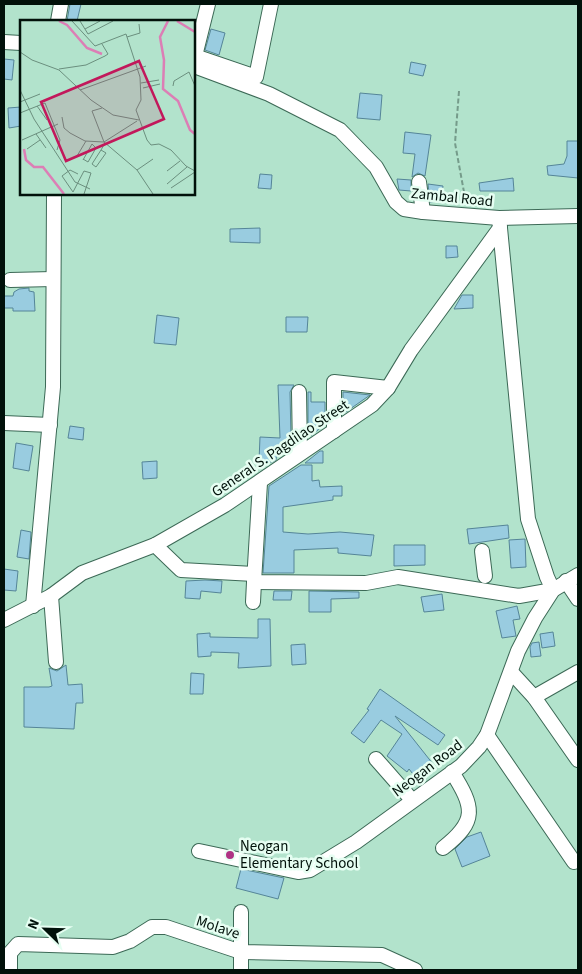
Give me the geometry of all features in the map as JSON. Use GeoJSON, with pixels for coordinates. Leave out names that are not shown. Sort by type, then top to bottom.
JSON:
{"type":"FeatureCollection","features":[{"type":"Feature","properties":{"kind":"street"},"geometry":{"type":"LineString","coordinates":[[58,20],[61,4]]}},
{"type":"Feature","properties":{"kind":"street"},"geometry":{"type":"LineString","coordinates":[[195,57],[208,4]]}},
{"type":"Feature","properties":{"kind":"street"},"geometry":{"type":"LineString","coordinates":[[195,61],[256,77],[270,4]]}},
{"type":"Feature","properties":{"kind":"street"},"geometry":{"type":"LineString","coordinates":[[4,42],[20,43]]}},
{"type":"Feature","properties":{"kind":"street","name":"Zambal Road"},"geometry":{"type":"LineString","coordinates":[[195,61],[269,94],[340,130],[376,167],[400,207],[423,212],[470,215],[500,223],[578,216]]}},
{"type":"Feature","properties":{"kind":"street"},"geometry":{"type":"LineString","coordinates":[[419,182],[423,212]]}},
{"type":"Feature","properties":{"kind":"street"},"geometry":{"type":"LineString","coordinates":[[33,606],[53,387],[54,195]]}},
{"type":"Feature","properties":{"kind":"street"},"geometry":{"type":"LineString","coordinates":[[155,545],[181,570],[254,578],[366,583],[398,577],[519,596],[553,590],[528,519],[500,223]]}},
{"type":"Feature","properties":{"kind":"street","name":"General S. Pagdilao Street"},"geometry":{"type":"LineString","coordinates":[[5,618],[51,596],[91,569],[155,545],[260,483],[300,452],[372,404],[388,388],[411,350],[500,223]]}},
{"type":"Feature","properties":{"kind":"street"},"geometry":{"type":"LineString","coordinates":[[10,280],[53,279]]}},
{"type":"Feature","properties":{"kind":"street"},"geometry":{"type":"LineString","coordinates":[[334,431],[334,382],[388,388]]}},
{"type":"Feature","properties":{"kind":"street"},"geometry":{"type":"LineString","coordinates":[[299,392],[300,452]]}},
{"type":"Feature","properties":{"kind":"street"},"geometry":{"type":"LineString","coordinates":[[4,423],[50,425]]}},
{"type":"Feature","properties":{"kind":"street"},"geometry":{"type":"LineString","coordinates":[[253,602],[260,483]]}},
{"type":"Feature","properties":{"kind":"street"},"geometry":{"type":"LineString","coordinates":[[482,551],[485,576]]}},
{"type":"Feature","properties":{"kind":"street"},"geometry":{"type":"LineString","coordinates":[[572,578],[578,599]]}},
{"type":"Feature","properties":{"kind":"street","name":"Neogan Road"},"geometry":{"type":"LineString","coordinates":[[199,851],[298,872],[310,870],[356,842],[452,772],[469,759],[487,735],[527,632],[553,590],[572,578]]}},
{"type":"Feature","properties":{"kind":"street"},"geometry":{"type":"LineString","coordinates":[[51,596],[56,662]]}},
{"type":"Feature","properties":{"kind":"street"},"geometry":{"type":"LineString","coordinates":[[511,672],[534,697],[578,760]]}},
{"type":"Feature","properties":{"kind":"street"},"geometry":{"type":"LineString","coordinates":[[534,697],[578,672]]}},
{"type":"Feature","properties":{"kind":"street"},"geometry":{"type":"LineString","coordinates":[[487,735],[574,862]]}},
{"type":"Feature","properties":{"kind":"street"},"geometry":{"type":"LineString","coordinates":[[376,760],[412,800]]}},
{"type":"Feature","properties":{"kind":"street"},"geometry":{"type":"LineString","coordinates":[[443,848],[462,832],[467,822],[469,809],[461,787],[452,772]]}},
{"type":"Feature","properties":{"kind":"street"},"geometry":{"type":"LineString","coordinates":[[241,912],[241,970]]}},
{"type":"Feature","properties":{"kind":"street","name":"Molave"},"geometry":{"type":"LineString","coordinates":[[10,970],[10,953],[14,946],[22,942],[113,947],[130,941],[152,927],[166,927],[241,952],[382,955],[415,970]]}},
{"type":"Feature","properties":{"kind":"path"},"geometry":{"type":"LineString","coordinates":[[459,91],[455,143],[462,189],[470,215]]}},
{"type":"Feature","properties":{"kind":"building"},"geometry":{"type":"Polygon","coordinates":[[[70,4],[81,4],[77,20],[67,20],[70,4]]]}},
{"type":"Feature","properties":{"kind":"building"},"geometry":{"type":"Polygon","coordinates":[[[211,29],[225,33],[219,55],[205,50],[211,29]]]}},
{"type":"Feature","properties":{"kind":"building"},"geometry":{"type":"Polygon","coordinates":[[[4,59],[14,60],[12,80],[4,79],[4,59]]]}},
{"type":"Feature","properties":{"kind":"building"},"geometry":{"type":"Polygon","coordinates":[[[411,62],[426,65],[423,76],[409,73],[411,62]]]}},
{"type":"Feature","properties":{"kind":"building"},"geometry":{"type":"Polygon","coordinates":[[[360,93],[382,95],[380,120],[357,118],[360,93]]]}},
{"type":"Feature","properties":{"kind":"building"},"geometry":{"type":"Polygon","coordinates":[[[20,107],[20,126],[9,128],[8,108],[20,107]]]}},
{"type":"Feature","properties":{"kind":"building"},"geometry":{"type":"Polygon","coordinates":[[[405,132],[431,135],[425,176],[418,173],[412,177],[415,154],[403,153],[405,132]]]}},
{"type":"Feature","properties":{"kind":"building"},"geometry":{"type":"Polygon","coordinates":[[[567,141],[578,141],[578,178],[548,175],[547,166],[564,164],[567,156],[567,141]]]}},
{"type":"Feature","properties":{"kind":"building"},"geometry":{"type":"Polygon","coordinates":[[[260,174],[272,175],[271,189],[258,188],[260,174]]]}},
{"type":"Feature","properties":{"kind":"building"},"geometry":{"type":"Polygon","coordinates":[[[513,178],[514,191],[480,191],[479,183],[513,178]]]}},
{"type":"Feature","properties":{"kind":"building"},"geometry":{"type":"Polygon","coordinates":[[[397,179],[411,180],[411,191],[399,190],[397,179]]]}},
{"type":"Feature","properties":{"kind":"building"},"geometry":{"type":"Polygon","coordinates":[[[428,184],[443,186],[442,193],[434,192],[433,202],[430,202],[428,184]]]}},
{"type":"Feature","properties":{"kind":"building"},"geometry":{"type":"Polygon","coordinates":[[[260,228],[260,243],[230,242],[230,229],[260,228]]]}},
{"type":"Feature","properties":{"kind":"building"},"geometry":{"type":"Polygon","coordinates":[[[446,246],[457,246],[458,257],[446,258],[446,246]]]}},
{"type":"Feature","properties":{"kind":"building"},"geometry":{"type":"Polygon","coordinates":[[[29,288],[29,291],[34,292],[35,311],[13,311],[13,308],[4,308],[4,296],[13,296],[14,292],[19,289],[29,288]]]}},
{"type":"Feature","properties":{"kind":"building"},"geometry":{"type":"Polygon","coordinates":[[[462,295],[473,295],[473,308],[454,309],[462,295]]]}},
{"type":"Feature","properties":{"kind":"building"},"geometry":{"type":"Polygon","coordinates":[[[157,315],[179,318],[176,345],[154,343],[157,315]]]}},
{"type":"Feature","properties":{"kind":"building"},"geometry":{"type":"Polygon","coordinates":[[[286,317],[308,317],[307,332],[286,332],[286,317]]]}},
{"type":"Feature","properties":{"kind":"building"},"geometry":{"type":"Polygon","coordinates":[[[278,385],[294,385],[290,392],[291,438],[286,439],[286,448],[277,451],[276,460],[272,462],[259,461],[260,437],[280,438],[278,385]]]}},
{"type":"Feature","properties":{"kind":"building"},"geometry":{"type":"Polygon","coordinates":[[[308,392],[311,392],[311,402],[325,402],[325,424],[312,435],[308,435],[308,392]]]}},
{"type":"Feature","properties":{"kind":"building"},"geometry":{"type":"Polygon","coordinates":[[[343,392],[370,395],[343,414],[343,392]]]}},
{"type":"Feature","properties":{"kind":"building"},"geometry":{"type":"Polygon","coordinates":[[[70,426],[84,428],[83,440],[68,438],[70,426]]]}},
{"type":"Feature","properties":{"kind":"building"},"geometry":{"type":"Polygon","coordinates":[[[16,443],[33,446],[29,471],[13,468],[16,443]]]}},
{"type":"Feature","properties":{"kind":"building"},"geometry":{"type":"Polygon","coordinates":[[[320,451],[323,451],[323,463],[305,463],[320,451]]]}},
{"type":"Feature","properties":{"kind":"building"},"geometry":{"type":"Polygon","coordinates":[[[157,461],[157,478],[143,479],[142,462],[157,461]]]}},
{"type":"Feature","properties":{"kind":"building"},"geometry":{"type":"Polygon","coordinates":[[[301,465],[312,465],[312,481],[319,480],[320,487],[342,486],[342,496],[333,496],[333,500],[283,507],[283,532],[308,534],[340,532],[374,535],[371,556],[338,553],[338,548],[294,550],[294,573],[263,573],[269,486],[301,465]]]}},
{"type":"Feature","properties":{"kind":"building"},"geometry":{"type":"Polygon","coordinates":[[[508,525],[509,538],[469,544],[467,529],[508,525]]]}},
{"type":"Feature","properties":{"kind":"building"},"geometry":{"type":"Polygon","coordinates":[[[21,530],[31,532],[29,559],[17,557],[21,530]]]}},
{"type":"Feature","properties":{"kind":"building"},"geometry":{"type":"Polygon","coordinates":[[[525,539],[526,567],[511,568],[509,540],[525,539]]]}},
{"type":"Feature","properties":{"kind":"building"},"geometry":{"type":"Polygon","coordinates":[[[394,545],[425,545],[425,565],[394,566],[394,545]]]}},
{"type":"Feature","properties":{"kind":"building"},"geometry":{"type":"Polygon","coordinates":[[[4,569],[18,571],[16,591],[4,590],[4,569]]]}},
{"type":"Feature","properties":{"kind":"building"},"geometry":{"type":"Polygon","coordinates":[[[186,581],[222,581],[221,593],[201,591],[200,599],[185,598],[186,581]]]}},
{"type":"Feature","properties":{"kind":"building"},"geometry":{"type":"Polygon","coordinates":[[[274,591],[292,591],[291,600],[273,600],[274,591]]]}},
{"type":"Feature","properties":{"kind":"building"},"geometry":{"type":"Polygon","coordinates":[[[309,591],[359,592],[359,598],[331,599],[331,612],[309,612],[309,591]]]}},
{"type":"Feature","properties":{"kind":"building"},"geometry":{"type":"Polygon","coordinates":[[[442,594],[444,610],[424,612],[421,597],[442,594]]]}},
{"type":"Feature","properties":{"kind":"building"},"geometry":{"type":"Polygon","coordinates":[[[517,606],[520,619],[513,620],[516,636],[502,638],[496,611],[517,606]]]}},
{"type":"Feature","properties":{"kind":"building"},"geometry":{"type":"Polygon","coordinates":[[[258,619],[270,619],[271,666],[238,668],[239,653],[211,652],[211,656],[198,657],[197,634],[210,633],[210,637],[258,638],[258,619]]]}},
{"type":"Feature","properties":{"kind":"building"},"geometry":{"type":"Polygon","coordinates":[[[553,632],[555,646],[542,648],[540,634],[553,632]]]}},
{"type":"Feature","properties":{"kind":"building"},"geometry":{"type":"Polygon","coordinates":[[[539,642],[541,656],[531,657],[530,647],[532,643],[539,642]]]}},
{"type":"Feature","properties":{"kind":"building"},"geometry":{"type":"Polygon","coordinates":[[[305,644],[306,664],[292,665],[291,645],[305,644]]]}},
{"type":"Feature","properties":{"kind":"building"},"geometry":{"type":"Polygon","coordinates":[[[66,665],[68,685],[82,684],[83,703],[76,703],[74,729],[24,727],[24,687],[52,686],[49,668],[57,671],[66,665]]]}},
{"type":"Feature","properties":{"kind":"building"},"geometry":{"type":"Polygon","coordinates":[[[191,673],[204,674],[203,694],[190,694],[191,673]]]}},
{"type":"Feature","properties":{"kind":"building"},"geometry":{"type":"Polygon","coordinates":[[[380,689],[445,735],[438,745],[395,716],[433,764],[416,778],[409,769],[407,772],[387,756],[402,734],[381,720],[364,743],[351,733],[369,710],[367,709],[380,689]]]}},
{"type":"Feature","properties":{"kind":"building"},"geometry":{"type":"Polygon","coordinates":[[[481,832],[490,856],[462,867],[455,849],[467,837],[481,832]]]}},
{"type":"Feature","properties":{"kind":"building"},"geometry":{"type":"Polygon","coordinates":[[[241,869],[284,878],[278,899],[236,888],[241,869]]]}},
{"type":"Feature","properties":{"kind":"place","name":"Neogan Elementary School"},"geometry":{"type":"Point","coordinates":[230,855]}}]}
